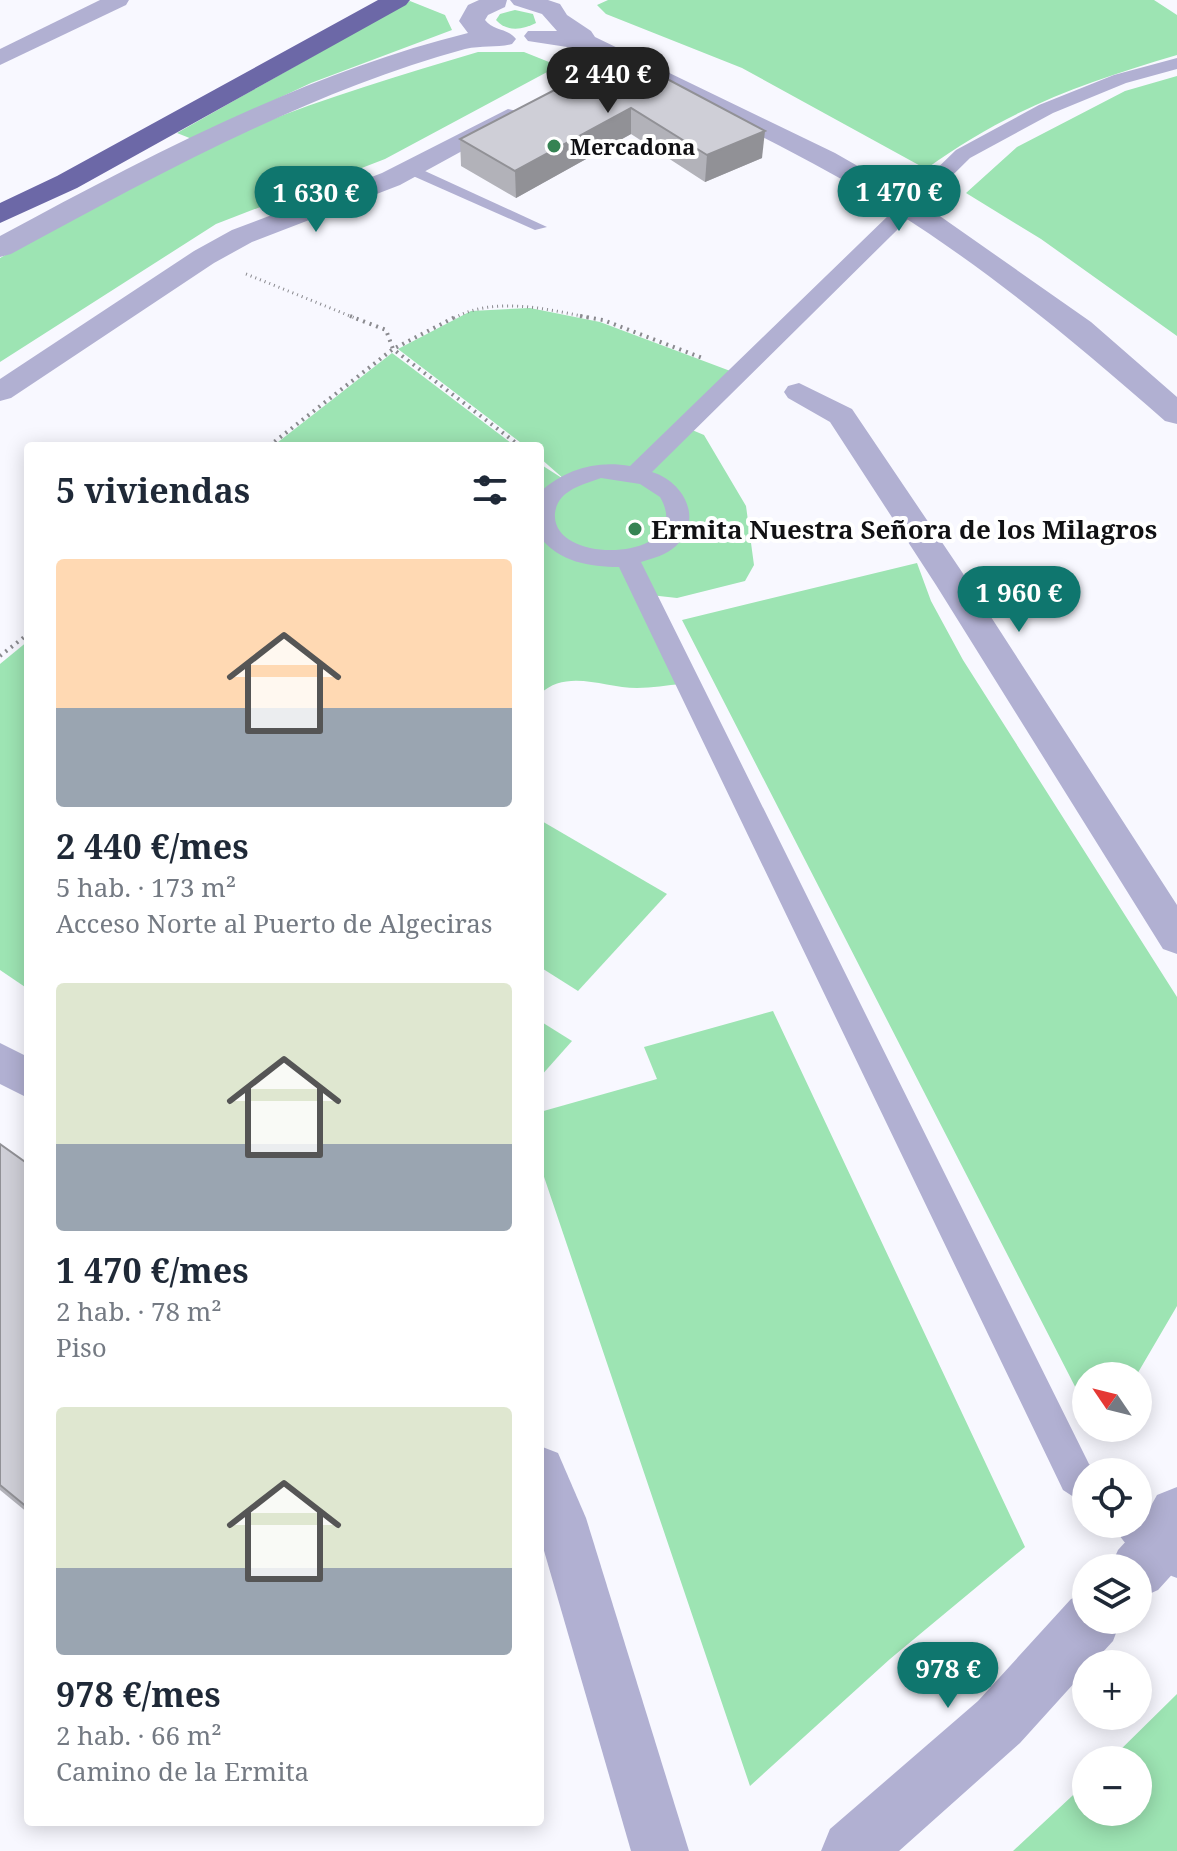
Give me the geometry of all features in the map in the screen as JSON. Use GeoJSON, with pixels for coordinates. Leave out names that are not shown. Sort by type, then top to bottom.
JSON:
{"type":"FeatureCollection","features":[{"type":"Feature","properties":{"kind":"highway"},"geometry":{"type":"LineString","coordinates":[[0,197],[130,125],[168,97],[349,0]]}},
{"type":"Feature","properties":{"kind":"highway"},"geometry":{"type":"LineString","coordinates":[[0,214],[67,182],[397,0]]}},
{"type":"Feature","properties":{"kind":"highway"},"geometry":{"type":"LineString","coordinates":[[0,227],[67,182]]}},
{"type":"Feature","properties":{"kind":"street"},"geometry":{"type":"LineString","coordinates":[[0,58],[118,0]]}},
{"type":"Feature","properties":{"kind":"street"},"geometry":{"type":"LineString","coordinates":[[523,0],[557,9],[585,42]]}},
{"type":"Feature","properties":{"kind":"street"},"geometry":{"type":"LineString","coordinates":[[483,2],[472,21],[481,32],[515,39],[549,31],[557,9]]}},
{"type":"Feature","properties":{"kind":"street"},"geometry":{"type":"LineString","coordinates":[[0,248],[124,180],[237,124],[432,50],[491,36]]}},
{"type":"Feature","properties":{"kind":"street"},"geometry":{"type":"LineString","coordinates":[[537,36],[585,42],[619,56],[812,152],[907,206],[1080,329],[1177,414]]}},
{"type":"Feature","properties":{"kind":"street"},"geometry":{"type":"LineString","coordinates":[[591,71],[619,56]]}},
{"type":"Feature","properties":{"kind":"street"},"geometry":{"type":"LineString","coordinates":[[636,474],[963,154],[1046,109],[1120,79],[1177,63]]}},
{"type":"Feature","properties":{"kind":"street"},"geometry":{"type":"LineString","coordinates":[[0,392],[204,257],[275,221],[366,190],[535,101]]}},
{"type":"Feature","properties":{"kind":"street"},"geometry":{"type":"LineString","coordinates":[[799,392],[841,416],[948,577],[1177,938]]}},
{"type":"Feature","properties":{"kind":"street"},"geometry":{"type":"LineString","coordinates":[[544,504],[551,492],[581,475],[617,471],[654,481],[668,491],[677,504],[679,518],[675,531],[663,544],[647,553],[604,560],[563,548],[550,537],[544,526]]}},
{"type":"Feature","properties":{"kind":"street"},"geometry":{"type":"LineString","coordinates":[[627,558],[1072,1469]]}},
{"type":"Feature","properties":{"kind":"street"},"geometry":{"type":"LineString","coordinates":[[0,1061],[24,1077]]}},
{"type":"Feature","properties":{"kind":"street"},"geometry":{"type":"LineString","coordinates":[[544,1480],[560,1518],[660,1851]]}},
{"type":"Feature","properties":{"kind":"street"},"geometry":{"type":"LineString","coordinates":[[852,1851],[999,1722],[1079,1634]]}},
{"type":"Feature","properties":{"kind":"lane"},"geometry":{"type":"LineString","coordinates":[[409,169],[540,227]]}},
{"type":"Feature","properties":{"kind":"path"},"geometry":{"type":"LineString","coordinates":[[204,257],[386,330],[393,349],[515,442]]}},
{"type":"Feature","properties":{"kind":"path"},"geometry":{"type":"LineString","coordinates":[[274,442],[393,349],[470,309],[532,306],[603,320],[739,372]]}},
{"type":"Feature","properties":{"kind":"path"},"geometry":{"type":"LineString","coordinates":[[0,656],[24,637]]}},
{"type":"Feature","properties":{"kind":"green space"},"geometry":{"type":"Polygon","coordinates":[[[608,0],[1154,0],[1177,15],[1177,55],[1046,100],[986,130],[926,169],[742,68],[606,14],[597,5],[608,0]]]}},
{"type":"Feature","properties":{"kind":"green space"},"geometry":{"type":"Polygon","coordinates":[[[410,1],[445,15],[452,30],[311,83],[192,139],[177,133],[410,1]]]}},
{"type":"Feature","properties":{"kind":"green space"},"geometry":{"type":"Polygon","coordinates":[[[515,10],[533,14],[536,23],[515,29],[505,27],[496,20],[500,14],[515,10]]]}},
{"type":"Feature","properties":{"kind":"green space"},"geometry":{"type":"Polygon","coordinates":[[[478,52],[524,52],[549,62],[549,71],[385,159],[216,224],[0,362],[0,258],[157,173],[253,127],[336,96],[478,52]]]}},
{"type":"Feature","properties":{"kind":"green space"},"geometry":{"type":"Polygon","coordinates":[[[1177,76],[1177,336],[1041,239],[966,193],[1017,147],[1125,91],[1177,76]]]}},
{"type":"Feature","properties":{"kind":"green space"},"geometry":{"type":"Polygon","coordinates":[[[530,308],[600,322],[733,372],[685,427],[704,435],[746,506],[754,565],[745,581],[677,598],[650,595],[682,684],[637,688],[574,681],[562,682],[544,691],[544,540],[548,537],[544,538],[544,467],[565,480],[544,462],[544,442],[520,442],[398,349],[471,311],[530,308]]]}},
{"type":"Feature","properties":{"kind":"green space"},"geometry":{"type":"Polygon","coordinates":[[[392,353],[510,442],[278,442],[392,353]]]}},
{"type":"Feature","properties":{"kind":"green space"},"geometry":{"type":"Polygon","coordinates":[[[917,563],[931,601],[963,660],[1177,997],[1177,1306],[1144,1362],[1072,1362],[1072,1381],[682,620],[917,563]]]}},
{"type":"Feature","properties":{"kind":"green space"},"geometry":{"type":"Polygon","coordinates":[[[24,644],[24,986],[0,970],[0,664],[24,644]]]}},
{"type":"Feature","properties":{"kind":"green space"},"geometry":{"type":"Polygon","coordinates":[[[544,822],[667,894],[578,991],[544,970],[544,822]]]}},
{"type":"Feature","properties":{"kind":"green space"},"geometry":{"type":"Polygon","coordinates":[[[773,1011],[1025,1547],[890,1659],[750,1786],[544,1177],[544,1111],[657,1079],[644,1047],[773,1011]]]}},
{"type":"Feature","properties":{"kind":"green space"},"geometry":{"type":"Polygon","coordinates":[[[544,1024],[572,1041],[544,1072],[544,1024]]]}},
{"type":"Feature","properties":{"kind":"green space"},"geometry":{"type":"Polygon","coordinates":[[[1177,1694],[1177,1851],[1013,1851],[1072,1796],[1072,1826],[1152,1826],[1152,1746],[1124,1746],[1140,1730],[1152,1730],[1152,1719],[1177,1694]]]}},
{"type":"Feature","properties":{"kind":"building"},"geometry":{"type":"Polygon","coordinates":[[[622,55],[765,131],[707,155],[631,108],[515,171],[460,139],[622,55]]]}},
{"type":"Feature","properties":{"kind":"building"},"geometry":{"type":"Polygon","coordinates":[[[0,1144],[24,1161],[24,1505],[0,1485],[0,1144]]]}},
{"type":"Feature","properties":{"kind":"place","name":"Mercadona"},"geometry":{"type":"Point","coordinates":[554,146]}},
{"type":"Feature","properties":{"kind":"place","name":"Ermita Nuestra Señora de los Milagros"},"geometry":{"type":"Point","coordinates":[635,529]}}]}
